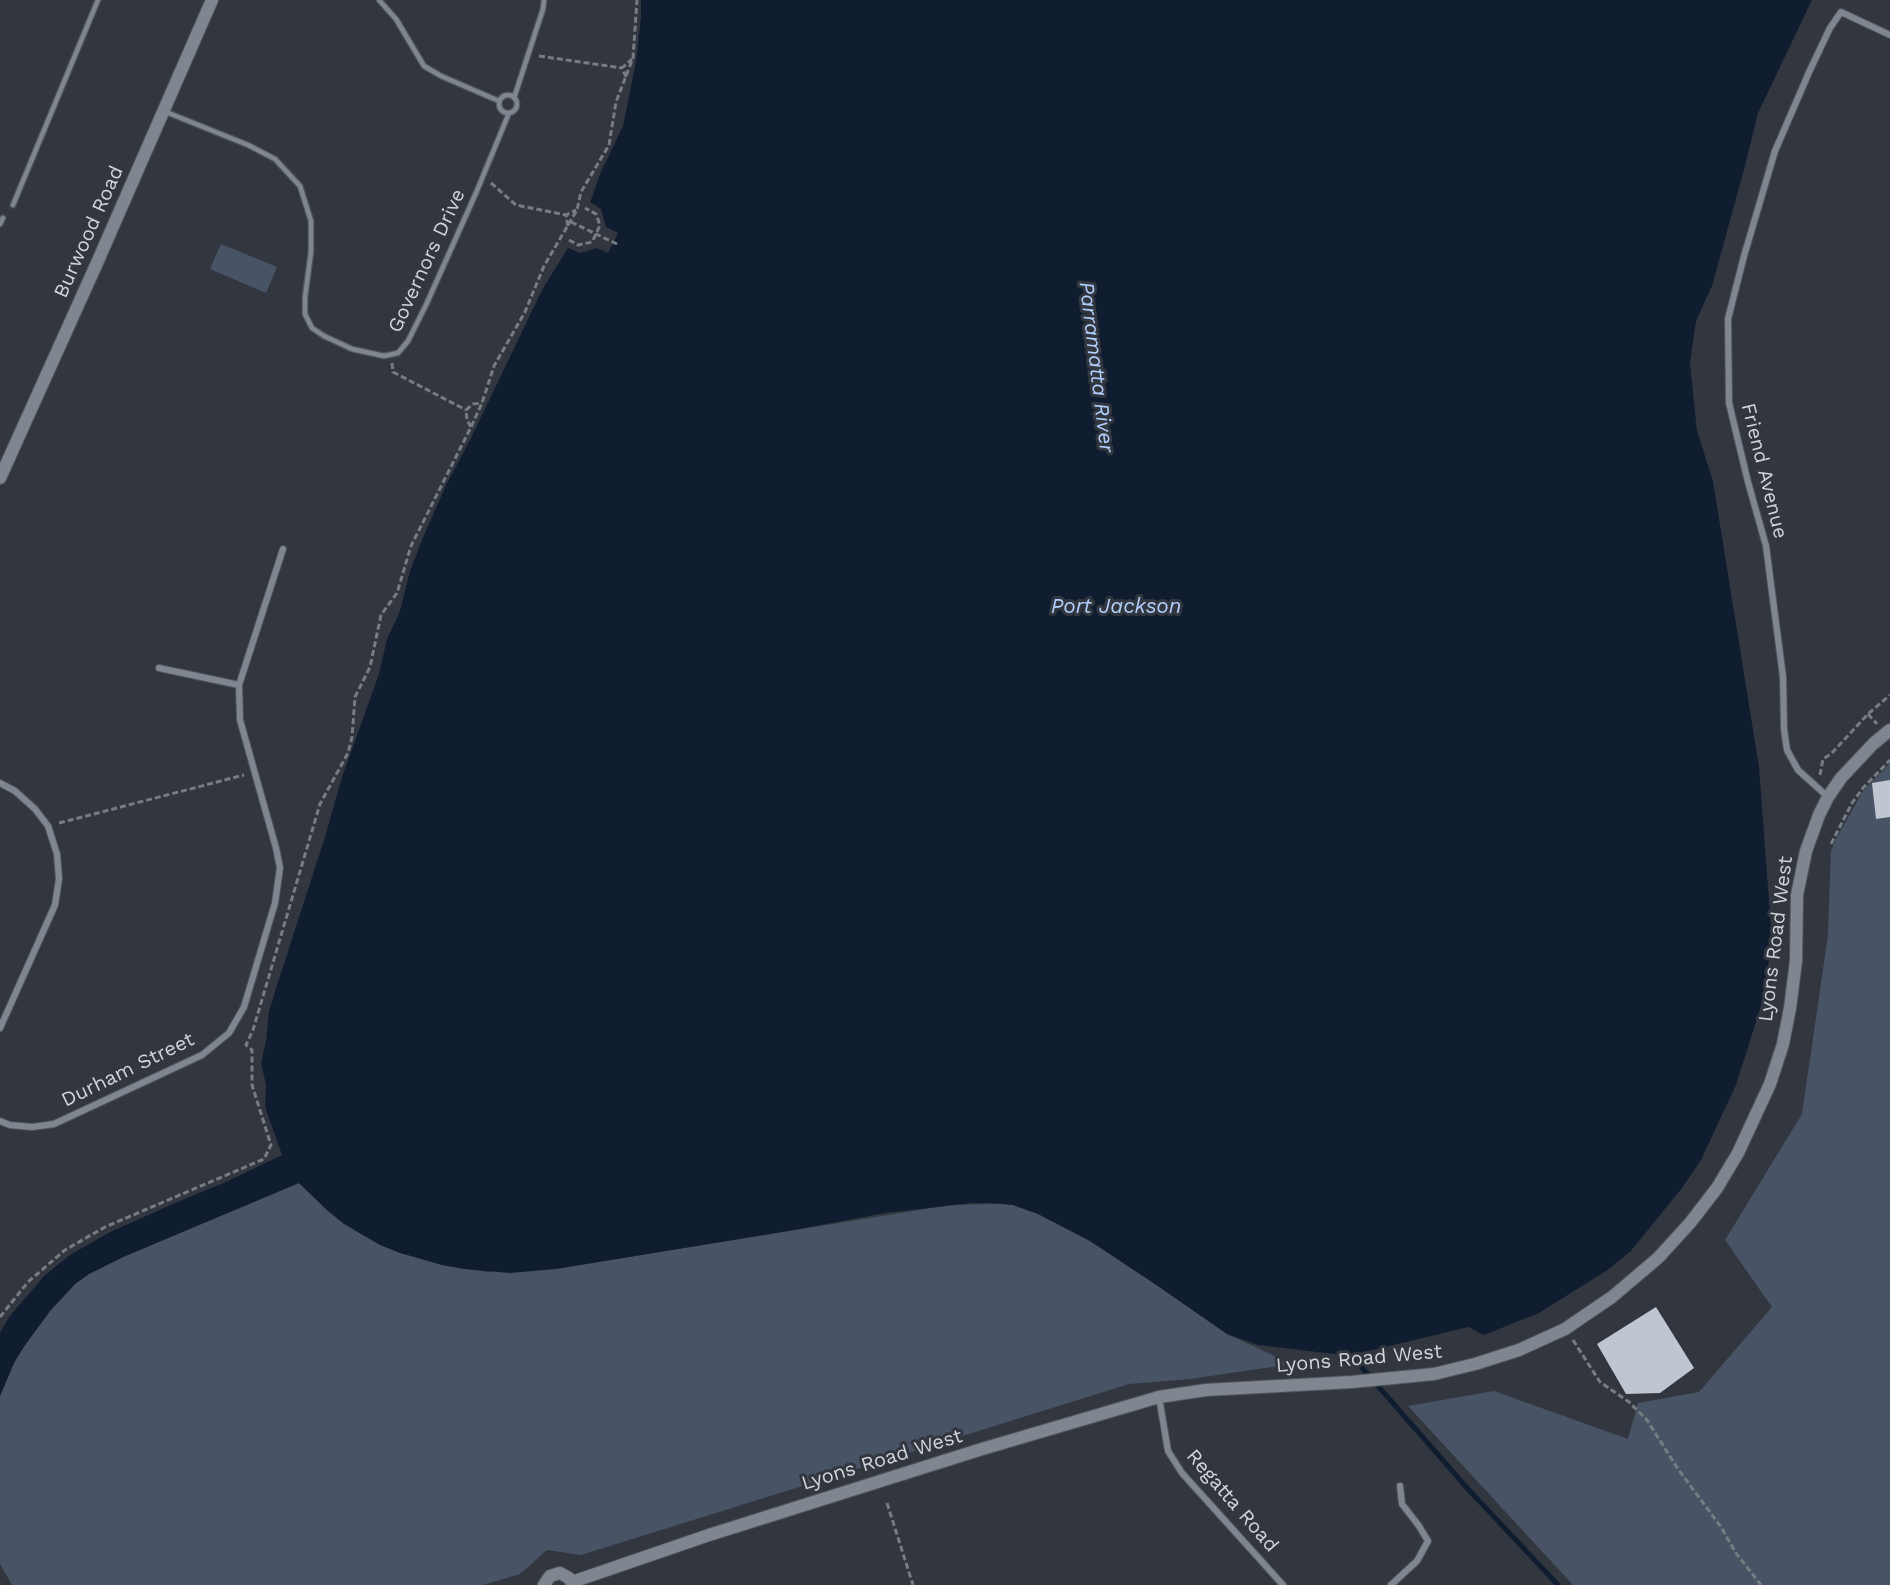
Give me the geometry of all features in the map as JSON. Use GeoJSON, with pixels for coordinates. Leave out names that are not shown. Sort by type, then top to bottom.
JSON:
{"type":"FeatureCollection","features":[{"type":"Feature","properties":{"kind":"main road","name":"Burwood Road"},"geometry":{"type":"LineString","coordinates":[[0,478],[212,0]]}},
{"type":"Feature","properties":{"kind":"main road","name":"Lyons Road West"},"geometry":{"type":"LineString","coordinates":[[572,1583],[741,1525],[1090,1416],[1159,1397],[1206,1390],[1352,1382],[1434,1374],[1518,1350],[1565,1329],[1612,1297],[1658,1258],[1690,1223],[1717,1188],[1738,1153],[1770,1084],[1783,1044],[1796,961],[1797,895],[1811,835],[1828,797],[1841,778],[1878,738],[1890,729]]}},
{"type":"Feature","properties":{"kind":"main road"},"geometry":{"type":"LineString","coordinates":[[544,1585],[555,1574],[565,1575],[572,1583]]}},
{"type":"Feature","properties":{"kind":"street","name":"Friend Avenue"},"geometry":{"type":"LineString","coordinates":[[1828,797],[1798,770],[1787,750],[1784,729],[1783,677],[1766,546],[1729,403],[1728,319],[1744,255],[1775,151],[1830,28],[1841,12],[1890,35]]}},
{"type":"Feature","properties":{"kind":"street","name":"Durham Street"},"geometry":{"type":"LineString","coordinates":[[0,1121],[10,1125],[32,1127],[54,1124],[201,1055],[229,1033],[243,1007],[275,903],[280,867],[240,720],[239,685],[284,549]]}},
{"type":"Feature","properties":{"kind":"street"},"geometry":{"type":"LineString","coordinates":[[159,668],[239,685]]}},
{"type":"Feature","properties":{"kind":"street"},"geometry":{"type":"LineString","coordinates":[[0,783],[15,791],[48,826],[57,854],[59,879],[55,905],[0,1028]]}},
{"type":"Feature","properties":{"kind":"street","name":"Regatta Road"},"geometry":{"type":"LineString","coordinates":[[1159,1397],[1168,1451],[1182,1473],[1283,1585]]}},
{"type":"Feature","properties":{"kind":"street"},"geometry":{"type":"LineString","coordinates":[[1391,1585],[1417,1561],[1428,1541],[1402,1504],[1400,1486]]}},
{"type":"Feature","properties":{"kind":"lane"},"geometry":{"type":"LineString","coordinates":[[13,205],[98,0]]}},
{"type":"Feature","properties":{"kind":"lane"},"geometry":{"type":"LineString","coordinates":[[379,0],[396,19],[424,66],[441,76],[499,101]]}},
{"type":"Feature","properties":{"kind":"lane"},"geometry":{"type":"LineString","coordinates":[[499,101],[501,110],[508,113],[514,111],[517,106],[514,98],[544,0]]}},
{"type":"Feature","properties":{"kind":"lane"},"geometry":{"type":"LineString","coordinates":[[499,101],[506,96],[514,98]]}},
{"type":"Feature","properties":{"kind":"lane","name":"Governors Drive"},"geometry":{"type":"LineString","coordinates":[[163,111],[248,145],[275,159],[288,172],[300,186],[311,221],[311,252],[305,314],[312,327],[324,336],[352,349],[384,356],[398,353],[408,341],[476,193],[508,113]]}},
{"type":"Feature","properties":{"kind":"lane"},"geometry":{"type":"LineString","coordinates":[[0,224],[3,218]]}},
{"type":"Feature","properties":{"kind":"path"},"geometry":{"type":"LineString","coordinates":[[0,1317],[28,1282],[65,1250],[105,1227],[264,1159],[271,1145],[252,1085],[252,1050],[246,1045],[253,1030],[320,804],[348,753],[352,737],[355,697],[370,667],[381,615],[397,593],[411,546],[471,427],[482,403],[494,366],[525,312],[544,266],[577,210],[581,192],[609,145],[616,102],[633,58],[637,0]]}},
{"type":"Feature","properties":{"kind":"path"},"geometry":{"type":"LineString","coordinates":[[528,54],[622,68]]}},
{"type":"Feature","properties":{"kind":"path"},"geometry":{"type":"LineString","coordinates":[[622,68],[633,58]]}},
{"type":"Feature","properties":{"kind":"path"},"geometry":{"type":"LineString","coordinates":[[622,68],[626,79]]}},
{"type":"Feature","properties":{"kind":"path"},"geometry":{"type":"LineString","coordinates":[[482,177],[516,205],[566,215],[577,210]]}},
{"type":"Feature","properties":{"kind":"path"},"geometry":{"type":"LineString","coordinates":[[569,240],[578,244],[591,242],[596,234],[600,225],[596,214],[585,208]]}},
{"type":"Feature","properties":{"kind":"path"},"geometry":{"type":"LineString","coordinates":[[566,215],[568,226]]}},
{"type":"Feature","properties":{"kind":"path"},"geometry":{"type":"LineString","coordinates":[[571,222],[617,244]]}},
{"type":"Feature","properties":{"kind":"path"},"geometry":{"type":"LineString","coordinates":[[390,356],[393,372],[466,410]]}},
{"type":"Feature","properties":{"kind":"path"},"geometry":{"type":"LineString","coordinates":[[466,410],[474,404],[482,403]]}},
{"type":"Feature","properties":{"kind":"path"},"geometry":{"type":"LineString","coordinates":[[466,410],[466,420],[471,427]]}},
{"type":"Feature","properties":{"kind":"path"},"geometry":{"type":"LineString","coordinates":[[1815,787],[1824,759],[1890,695]]}},
{"type":"Feature","properties":{"kind":"path"},"geometry":{"type":"LineString","coordinates":[[1831,844],[1852,803],[1890,760]]}},
{"type":"Feature","properties":{"kind":"path"},"geometry":{"type":"LineString","coordinates":[[48,826],[255,772]]}},
{"type":"Feature","properties":{"kind":"path"},"geometry":{"type":"LineString","coordinates":[[1565,1329],[1600,1382],[1629,1402],[1647,1420],[1678,1469],[1721,1527],[1736,1553],[1761,1585]]}},
{"type":"Feature","properties":{"kind":"path"},"geometry":{"type":"LineString","coordinates":[[887,1503],[913,1585]]}},
{"type":"Feature","properties":{"kind":"shaded area"},"geometry":{"type":"Polygon","coordinates":[[[221,244],[277,267],[266,293],[210,269],[221,244]]]}},
{"type":"Feature","properties":{"kind":"shaded area"},"geometry":{"type":"Polygon","coordinates":[[[1890,763],[1890,1585],[1573,1585],[1408,1406],[1494,1391],[1628,1439],[1638,1403],[1699,1392],[1772,1307],[1725,1240],[1802,1114],[1828,935],[1831,851],[1863,791],[1890,763]]]}},
{"type":"Feature","properties":{"kind":"shaded area"},"geometry":{"type":"Polygon","coordinates":[[[299,1183],[328,1211],[361,1234],[442,1265],[487,1272],[579,1265],[950,1205],[1013,1205],[1038,1214],[1090,1241],[1227,1334],[1292,1364],[1190,1379],[1129,1384],[581,1555],[547,1550],[520,1574],[483,1585],[12,1585],[0,1564],[0,1396],[14,1363],[25,1345],[50,1311],[75,1284],[89,1274],[123,1257],[299,1183]]]}},
{"type":"Feature","properties":{"kind":"water","name":"Port Jackson"},"geometry":{"type":"Polygon","coordinates":[[[641,0],[1812,0],[1758,113],[1712,286],[1696,321],[1690,363],[1697,431],[1713,481],[1759,767],[1771,927],[1767,987],[1736,1085],[1701,1160],[1682,1188],[1630,1252],[1606,1271],[1539,1313],[1484,1335],[1468,1327],[1373,1350],[1334,1354],[1258,1345],[1227,1334],[1090,1241],[1038,1214],[1013,1205],[972,1203],[885,1213],[556,1269],[510,1273],[442,1265],[380,1245],[344,1224],[299,1183],[123,1257],[89,1274],[75,1284],[50,1311],[25,1345],[14,1363],[0,1396],[0,1333],[9,1317],[44,1276],[70,1255],[110,1232],[282,1155],[265,1107],[266,1085],[261,1063],[269,1011],[278,982],[342,777],[379,674],[387,639],[400,611],[410,571],[422,540],[446,485],[542,290],[568,248],[590,203],[600,174],[623,126],[636,61],[641,0]]]}},
{"type":"Feature","properties":{"kind":"pier"},"geometry":{"type":"Polygon","coordinates":[[[590,202],[601,209],[606,227],[618,233],[608,253],[597,248],[580,253],[568,248],[590,202]]]}},
{"type":"Feature","properties":{"kind":"building"},"geometry":{"type":"Polygon","coordinates":[[[1890,780],[1890,817],[1876,819],[1872,783],[1890,780]]]}},
{"type":"Feature","properties":{"kind":"building"},"geometry":{"type":"Polygon","coordinates":[[[1656,1307],[1694,1368],[1660,1393],[1626,1394],[1597,1344],[1656,1307]]]}},
{"type":"Feature","properties":{"kind":"waterway"},"geometry":{"type":"LineString","coordinates":[[1350,1354],[1468,1489],[1558,1585]]}},
{"type":"Feature","properties":{"kind":"water label","name":"Parramatta River"},"geometry":{"type":"Point","coordinates":[1096,367]}}]}
